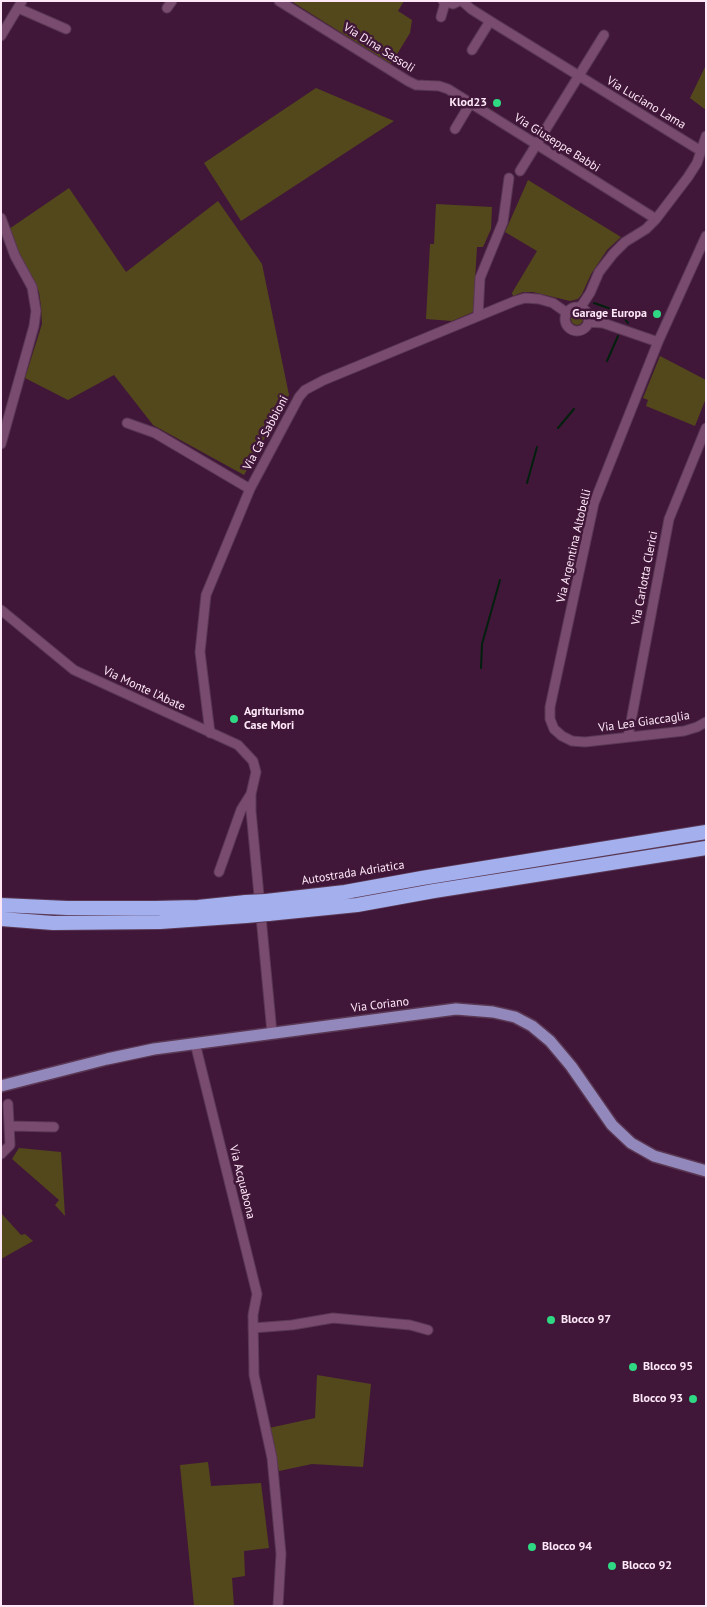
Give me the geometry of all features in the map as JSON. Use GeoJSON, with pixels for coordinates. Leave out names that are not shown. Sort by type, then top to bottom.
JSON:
{"type":"FeatureCollection","features":[{"type":"Feature","properties":{"kind":"highway","name":"Autostrada Adriatica"},"geometry":{"type":"LineString","coordinates":[[267,907],[422,878],[706,832]]}},
{"type":"Feature","properties":{"kind":"highway","name":"Autostrada Adriatica"},"geometry":{"type":"LineString","coordinates":[[1,919],[53,923],[160,922],[267,907],[357,905],[706,848]]}},
{"type":"Feature","properties":{"kind":"highway","name":"Autostrada Adriatica"},"geometry":{"type":"LineString","coordinates":[[1,905],[67,908],[246,909]]}},
{"type":"Feature","properties":{"kind":"main road","name":"Via Coriano"},"geometry":{"type":"LineString","coordinates":[[1,1086],[154,1049],[456,1009],[493,1012],[515,1017],[532,1026],[550,1041],[571,1066],[612,1125],[631,1143],[654,1156],[706,1170]]}},
{"type":"Feature","properties":{"kind":"street","name":"Via Dina Sassoli"},"geometry":{"type":"LineString","coordinates":[[279,1],[408,82],[416,85],[439,86],[470,104]]}},
{"type":"Feature","properties":{"kind":"street"},"geometry":{"type":"LineString","coordinates":[[441,17],[444,2],[453,4],[461,1]]}},
{"type":"Feature","properties":{"kind":"street","name":"Via Luciano Lama"},"geometry":{"type":"LineString","coordinates":[[461,1],[490,21],[701,151]]}},
{"type":"Feature","properties":{"kind":"street"},"geometry":{"type":"LineString","coordinates":[[1,36],[20,5],[66,29]]}},
{"type":"Feature","properties":{"kind":"street"},"geometry":{"type":"LineString","coordinates":[[472,50],[490,21]]}},
{"type":"Feature","properties":{"kind":"street"},"geometry":{"type":"LineString","coordinates":[[520,170],[604,34]]}},
{"type":"Feature","properties":{"kind":"street"},"geometry":{"type":"LineString","coordinates":[[455,129],[470,104]]}},
{"type":"Feature","properties":{"kind":"street","name":"Via Giuseppe Babbi"},"geometry":{"type":"LineString","coordinates":[[470,104],[656,219]]}},
{"type":"Feature","properties":{"kind":"street"},"geometry":{"type":"LineString","coordinates":[[580,308],[590,293],[599,272],[613,254],[656,219],[688,177],[696,163],[706,136]]}},
{"type":"Feature","properties":{"kind":"street"},"geometry":{"type":"LineString","coordinates":[[478,316],[480,278],[503,222],[509,178]]}},
{"type":"Feature","properties":{"kind":"street"},"geometry":{"type":"LineString","coordinates":[[1,218],[15,256],[32,287],[36,311],[34,326],[1,444]]}},
{"type":"Feature","properties":{"kind":"street","name":"Via Argentina Altobelli"},"geometry":{"type":"LineString","coordinates":[[585,742],[572,741],[554,729],[550,719],[550,707],[594,503],[658,342],[706,236]]}},
{"type":"Feature","properties":{"kind":"street","name":"Via Ca' Sabbioni"},"geometry":{"type":"LineString","coordinates":[[210,733],[200,652],[206,595],[250,490],[299,397],[305,390],[324,380],[525,298],[553,303],[567,313]]}},
{"type":"Feature","properties":{"kind":"street"},"geometry":{"type":"LineString","coordinates":[[573,308],[580,308],[586,312],[589,319],[588,322],[584,329],[572,330],[566,324],[567,313],[573,308]]}},
{"type":"Feature","properties":{"kind":"street"},"geometry":{"type":"LineString","coordinates":[[588,322],[603,323],[658,342]]}},
{"type":"Feature","properties":{"kind":"street"},"geometry":{"type":"LineString","coordinates":[[127,423],[155,433],[250,490]]}},
{"type":"Feature","properties":{"kind":"street","name":"Via Carlotta Clerici"},"geometry":{"type":"LineString","coordinates":[[628,738],[668,519],[706,428]]}},
{"type":"Feature","properties":{"kind":"street","name":"Via Monte l'Abate"},"geometry":{"type":"LineString","coordinates":[[1,610],[74,670],[238,745],[253,760],[256,772],[251,811],[272,1032]]}},
{"type":"Feature","properties":{"kind":"street","name":"Via Lea Giaccaglia"},"geometry":{"type":"LineString","coordinates":[[585,742],[684,732],[706,722]]}},
{"type":"Feature","properties":{"kind":"street","name":"Via Monte l'Abate"},"geometry":{"type":"LineString","coordinates":[[218,872],[241,810],[252,794]]}},
{"type":"Feature","properties":{"kind":"street","name":"Via Acquabona"},"geometry":{"type":"LineString","coordinates":[[195,1043],[257,1294],[253,1315],[254,1375],[272,1458],[281,1554],[278,1606]]}},
{"type":"Feature","properties":{"kind":"street"},"geometry":{"type":"LineString","coordinates":[[1,1154],[10,1146],[8,1104]]}},
{"type":"Feature","properties":{"kind":"street"},"geometry":{"type":"LineString","coordinates":[[9,1126],[54,1127]]}},
{"type":"Feature","properties":{"kind":"street"},"geometry":{"type":"LineString","coordinates":[[253,1328],[292,1325],[333,1318],[410,1325],[428,1330]]}},
{"type":"Feature","properties":{"kind":"shaded area"},"geometry":{"type":"Polygon","coordinates":[[[291,1],[404,1],[398,11],[412,20],[410,33],[391,64],[291,1]]]}},
{"type":"Feature","properties":{"kind":"shaded area"},"geometry":{"type":"Polygon","coordinates":[[[706,65],[706,110],[690,98],[706,65]]]}},
{"type":"Feature","properties":{"kind":"shaded area"},"geometry":{"type":"Polygon","coordinates":[[[316,88],[394,121],[241,221],[204,163],[316,88]]]}},
{"type":"Feature","properties":{"kind":"shaded area"},"geometry":{"type":"Polygon","coordinates":[[[528,180],[621,237],[607,250],[591,274],[578,299],[570,301],[533,292],[523,292],[513,296],[512,293],[537,251],[505,232],[528,180]]]}},
{"type":"Feature","properties":{"kind":"shaded area"},"geometry":{"type":"Polygon","coordinates":[[[69,188],[126,272],[218,201],[262,264],[289,395],[244,475],[153,425],[114,375],[68,400],[25,378],[42,324],[41,306],[39,292],[18,256],[9,229],[69,188]]]}},
{"type":"Feature","properties":{"kind":"shaded area"},"geometry":{"type":"Polygon","coordinates":[[[436,204],[492,207],[491,229],[483,247],[477,247],[473,312],[452,321],[426,319],[430,244],[434,244],[436,204]]]}},
{"type":"Feature","properties":{"kind":"shaded area"},"geometry":{"type":"Polygon","coordinates":[[[575,313],[579,313],[583,319],[579,325],[575,325],[571,321],[571,317],[575,313]]]}},
{"type":"Feature","properties":{"kind":"shaded area"},"geometry":{"type":"Polygon","coordinates":[[[660,356],[706,380],[706,398],[695,426],[646,406],[648,400],[643,398],[660,356]]]}},
{"type":"Feature","properties":{"kind":"shaded area"},"geometry":{"type":"Polygon","coordinates":[[[19,1148],[61,1152],[65,1216],[55,1205],[59,1200],[12,1159],[19,1148]]]}},
{"type":"Feature","properties":{"kind":"shaded area"},"geometry":{"type":"Polygon","coordinates":[[[1,1213],[21,1235],[25,1234],[33,1241],[1,1259],[1,1213]]]}},
{"type":"Feature","properties":{"kind":"shaded area"},"geometry":{"type":"Polygon","coordinates":[[[317,1375],[371,1384],[363,1467],[312,1464],[279,1471],[269,1428],[315,1418],[317,1375]]]}},
{"type":"Feature","properties":{"kind":"shaded area"},"geometry":{"type":"Polygon","coordinates":[[[208,1462],[211,1486],[261,1483],[269,1548],[244,1551],[245,1576],[232,1578],[234,1606],[194,1606],[180,1465],[208,1462]]]}},
{"type":"Feature","properties":{"kind":"waterway"},"geometry":{"type":"LineString","coordinates":[[594,303],[614,310],[628,323]]}},
{"type":"Feature","properties":{"kind":"waterway"},"geometry":{"type":"LineString","coordinates":[[607,361],[618,336]]}},
{"type":"Feature","properties":{"kind":"waterway"},"geometry":{"type":"LineString","coordinates":[[558,428],[574,409]]}},
{"type":"Feature","properties":{"kind":"waterway"},"geometry":{"type":"LineString","coordinates":[[527,483],[537,447]]}},
{"type":"Feature","properties":{"kind":"waterway"},"geometry":{"type":"LineString","coordinates":[[481,668],[482,644],[500,580]]}},
{"type":"Feature","properties":{"kind":"place","name":"Klod23"},"geometry":{"type":"Point","coordinates":[497,103]}},
{"type":"Feature","properties":{"kind":"place","name":"Garage Europa"},"geometry":{"type":"Point","coordinates":[657,314]}},
{"type":"Feature","properties":{"kind":"place","name":"Agriturismo Case Mori"},"geometry":{"type":"Point","coordinates":[234,719]}},
{"type":"Feature","properties":{"kind":"place","name":"Blocco 97"},"geometry":{"type":"Point","coordinates":[551,1320]}},
{"type":"Feature","properties":{"kind":"place","name":"Blocco 95"},"geometry":{"type":"Point","coordinates":[633,1367]}},
{"type":"Feature","properties":{"kind":"place","name":"Blocco 93"},"geometry":{"type":"Point","coordinates":[693,1399]}},
{"type":"Feature","properties":{"kind":"place","name":"Blocco 94"},"geometry":{"type":"Point","coordinates":[532,1547]}},
{"type":"Feature","properties":{"kind":"place","name":"Blocco 92"},"geometry":{"type":"Point","coordinates":[612,1566]}}]}
